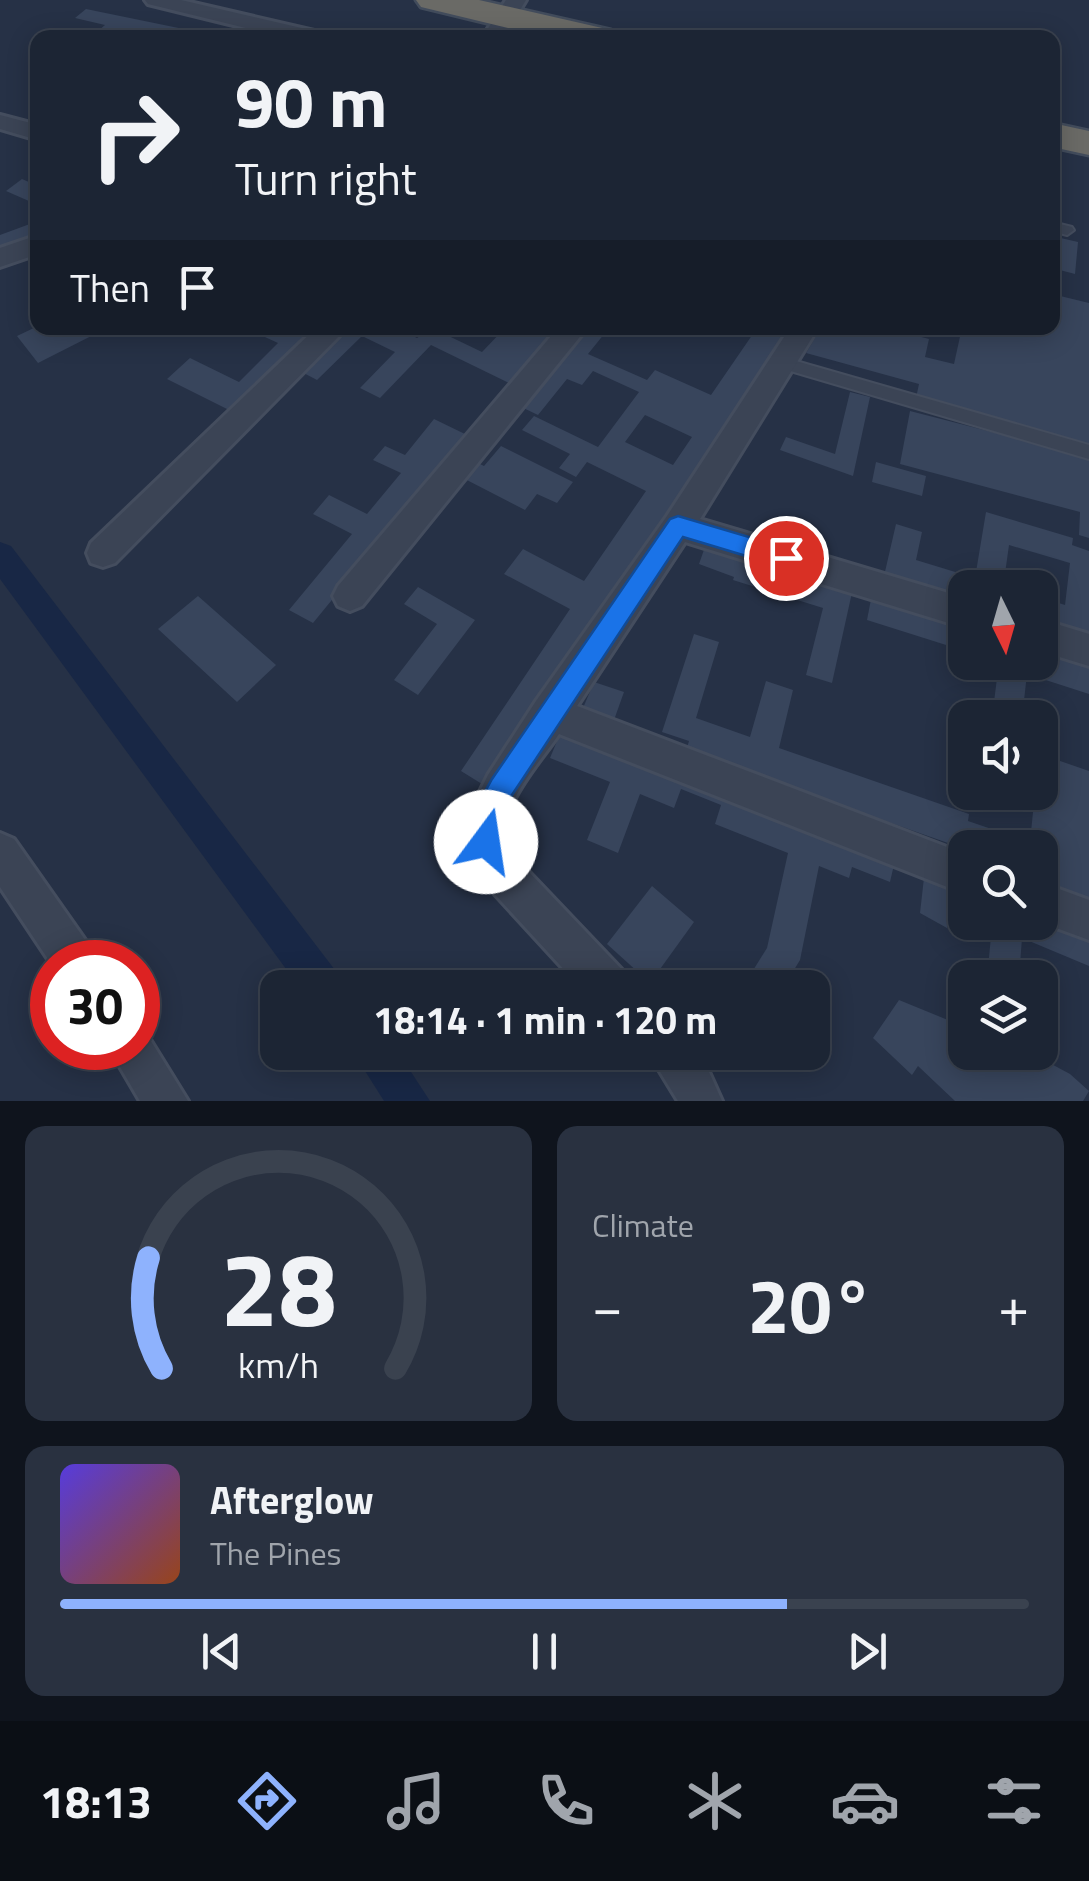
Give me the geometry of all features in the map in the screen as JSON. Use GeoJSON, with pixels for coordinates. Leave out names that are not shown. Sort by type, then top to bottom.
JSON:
{"type":"FeatureCollection","features":[{"type":"Feature","properties":{"kind":"highway"},"geometry":{"type":"LineString","coordinates":[[433,0],[561,30]]}},
{"type":"Feature","properties":{"kind":"highway"},"geometry":{"type":"LineString","coordinates":[[1060,136],[1089,142]]}},
{"type":"Feature","properties":{"kind":"street"},"geometry":{"type":"LineString","coordinates":[[156,0],[282,30]]}},
{"type":"Feature","properties":{"kind":"street"},"geometry":{"type":"LineString","coordinates":[[0,122],[30,131]]}},
{"type":"Feature","properties":{"kind":"street"},"geometry":{"type":"LineString","coordinates":[[0,258],[30,247]]}},
{"type":"Feature","properties":{"kind":"street"},"geometry":{"type":"LineString","coordinates":[[103,553],[326,335]]}},
{"type":"Feature","properties":{"kind":"street"},"geometry":{"type":"LineString","coordinates":[[350,596],[567,335]]}},
{"type":"Feature","properties":{"kind":"street"},"geometry":{"type":"LineString","coordinates":[[593,970],[494,864],[486,842],[486,816],[549,713],[678,526],[799,335]]}},
{"type":"Feature","properties":{"kind":"street"},"geometry":{"type":"LineString","coordinates":[[678,526],[948,608]]}},
{"type":"Feature","properties":{"kind":"street"},"geometry":{"type":"LineString","coordinates":[[1058,641],[1089,650]]}},
{"type":"Feature","properties":{"kind":"street"},"geometry":{"type":"LineString","coordinates":[[549,713],[948,867]]}},
{"type":"Feature","properties":{"kind":"street"},"geometry":{"type":"LineString","coordinates":[[0,852],[60,940]]}},
{"type":"Feature","properties":{"kind":"street"},"geometry":{"type":"LineString","coordinates":[[1058,909],[1089,920]]}},
{"type":"Feature","properties":{"kind":"street"},"geometry":{"type":"LineString","coordinates":[[146,1070],[166,1101]]}},
{"type":"Feature","properties":{"kind":"street"},"geometry":{"type":"LineString","coordinates":[[686,1070],[700,1101]]}},
{"type":"Feature","properties":{"kind":"lane"},"geometry":{"type":"LineString","coordinates":[[782,362],[1089,452]]}},
{"type":"Feature","properties":{"kind":"building"},"geometry":{"type":"Polygon","coordinates":[[[86,9],[188,30],[99,30],[105,25],[75,18],[86,9]]]}},
{"type":"Feature","properties":{"kind":"building"},"geometry":{"type":"Polygon","coordinates":[[[22,179],[30,182],[30,202],[6,191],[22,179]]]}},
{"type":"Feature","properties":{"kind":"building"},"geometry":{"type":"Polygon","coordinates":[[[30,224],[30,240],[0,250],[0,235],[30,224]]]}},
{"type":"Feature","properties":{"kind":"building"},"geometry":{"type":"Polygon","coordinates":[[[1060,238],[1078,242],[1075,274],[1060,270],[1060,238]]]}},
{"type":"Feature","properties":{"kind":"building"},"geometry":{"type":"Polygon","coordinates":[[[1060,296],[1089,303],[1089,446],[916,398],[919,384],[806,353],[817,335],[914,335],[929,339],[925,357],[954,364],[960,335],[1060,335],[1060,296]]]}},
{"type":"Feature","properties":{"kind":"building"},"geometry":{"type":"Polygon","coordinates":[[[30,330],[30,335],[93,335],[38,363],[17,336],[30,330]]]}},
{"type":"Feature","properties":{"kind":"building"},"geometry":{"type":"Polygon","coordinates":[[[260,335],[316,335],[237,414],[167,379],[190,358],[239,382],[278,343],[260,335]]]}},
{"type":"Feature","properties":{"kind":"building"},"geometry":{"type":"Polygon","coordinates":[[[332,335],[447,335],[482,352],[498,335],[552,335],[509,383],[431,345],[380,398],[360,388],[395,352],[362,336],[317,380],[296,369],[332,335]]]}},
{"type":"Feature","properties":{"kind":"building"},"geometry":{"type":"Polygon","coordinates":[[[572,335],[603,335],[588,354],[647,380],[655,370],[711,395],[752,335],[787,335],[490,789],[461,771],[570,609],[504,574],[523,549],[584,581],[646,491],[587,462],[576,477],[559,468],[570,454],[522,430],[534,416],[598,447],[639,392],[593,371],[582,385],[567,379],[538,415],[515,404],[572,335]],[[645,415],[625,442],[673,465],[692,437],[645,415]]]}},
{"type":"Feature","properties":{"kind":"building"},"geometry":{"type":"Polygon","coordinates":[[[850,392],[870,397],[853,476],[780,450],[786,437],[835,454],[850,392]]]}},
{"type":"Feature","properties":{"kind":"building"},"geometry":{"type":"Polygon","coordinates":[[[910,411],[1089,457],[1089,538],[1079,535],[1080,512],[900,464],[910,411]]]}},
{"type":"Feature","properties":{"kind":"building"},"geometry":{"type":"Polygon","coordinates":[[[434,419],[467,435],[313,623],[289,610],[352,534],[313,514],[329,495],[367,514],[401,473],[373,460],[385,446],[405,455],[434,419]]]}},
{"type":"Feature","properties":{"kind":"building"},"geometry":{"type":"Polygon","coordinates":[[[501,446],[573,482],[557,503],[537,494],[525,510],[461,477],[474,461],[484,466],[501,446]]]}},
{"type":"Feature","properties":{"kind":"building"},"geometry":{"type":"Polygon","coordinates":[[[876,462],[926,476],[922,496],[872,482],[876,462]]]}},
{"type":"Feature","properties":{"kind":"building"},"geometry":{"type":"Polygon","coordinates":[[[986,512],[1073,538],[1072,545],[1089,551],[1089,635],[1058,628],[1058,603],[1065,605],[1070,563],[1009,545],[1006,570],[976,570],[986,512]]]}},
{"type":"Feature","properties":{"kind":"building"},"geometry":{"type":"Polygon","coordinates":[[[896,524],[922,532],[916,560],[949,570],[948,596],[884,576],[896,524]]]}},
{"type":"Feature","properties":{"kind":"building"},"geometry":{"type":"Polygon","coordinates":[[[706,544],[853,588],[832,683],[806,675],[823,608],[733,580],[734,577],[699,564],[706,544]]]}},
{"type":"Feature","properties":{"kind":"building"},"geometry":{"type":"Polygon","coordinates":[[[418,587],[475,620],[418,695],[394,680],[437,624],[404,604],[418,587]]]}},
{"type":"Feature","properties":{"kind":"building"},"geometry":{"type":"Polygon","coordinates":[[[872,594],[948,618],[948,646],[867,620],[872,594]]]}},
{"type":"Feature","properties":{"kind":"building"},"geometry":{"type":"Polygon","coordinates":[[[198,596],[276,665],[237,702],[158,629],[198,596]]]}},
{"type":"Feature","properties":{"kind":"building"},"geometry":{"type":"Polygon","coordinates":[[[694,634],[719,642],[696,718],[750,737],[766,681],[793,690],[779,748],[948,807],[948,810],[969,814],[968,821],[995,830],[948,830],[948,843],[686,751],[689,741],[662,732],[694,634]]]}},
{"type":"Feature","properties":{"kind":"building"},"geometry":{"type":"Polygon","coordinates":[[[1058,657],[1089,666],[1089,694],[1046,680],[1058,680],[1058,657]]]}},
{"type":"Feature","properties":{"kind":"building"},"geometry":{"type":"Polygon","coordinates":[[[997,680],[1026,680],[1024,700],[994,700],[997,680]]]}},
{"type":"Feature","properties":{"kind":"building"},"geometry":{"type":"Polygon","coordinates":[[[594,682],[624,692],[614,720],[583,708],[594,682]]]}},
{"type":"Feature","properties":{"kind":"building"},"geometry":{"type":"Polygon","coordinates":[[[562,729],[896,856],[890,882],[852,867],[849,878],[819,866],[800,960],[794,970],[753,970],[767,948],[788,853],[715,824],[721,805],[681,789],[674,808],[640,794],[618,853],[587,840],[610,782],[550,758],[562,729]]]}},
{"type":"Feature","properties":{"kind":"building"},"geometry":{"type":"Polygon","coordinates":[[[1058,760],[1089,771],[1089,909],[1060,899],[1058,830],[1031,830],[1033,810],[1058,810],[1058,760]]]}},
{"type":"Feature","properties":{"kind":"building"},"geometry":{"type":"Polygon","coordinates":[[[925,869],[948,876],[947,928],[920,913],[925,869]]]}},
{"type":"Feature","properties":{"kind":"building"},"geometry":{"type":"Polygon","coordinates":[[[652,886],[694,922],[659,970],[636,970],[607,944],[652,886]]]}},
{"type":"Feature","properties":{"kind":"building"},"geometry":{"type":"Polygon","coordinates":[[[1058,916],[1089,929],[1089,966],[1027,940],[1058,940],[1058,916]]]}},
{"type":"Feature","properties":{"kind":"building"},"geometry":{"type":"Polygon","coordinates":[[[991,940],[1022,940],[1020,960],[989,960],[991,940]]]}},
{"type":"Feature","properties":{"kind":"building"},"geometry":{"type":"Polygon","coordinates":[[[899,1000],[948,1020],[948,1070],[1058,1068],[1089,1091],[1083,1101],[955,1101],[918,1066],[912,1075],[873,1038],[899,1000]]]}},
{"type":"Feature","properties":{"kind":"waterway"},"geometry":{"type":"LineString","coordinates":[[0,555],[311,970]]}},
{"type":"Feature","properties":{"kind":"waterway"},"geometry":{"type":"LineString","coordinates":[[386,1070],[409,1101]]}},
{"type":"Feature","properties":{"kind":"route"},"geometry":{"type":"LineString","coordinates":[[486,842],[486,816],[501,788],[678,526],[786,558]]}}]}
